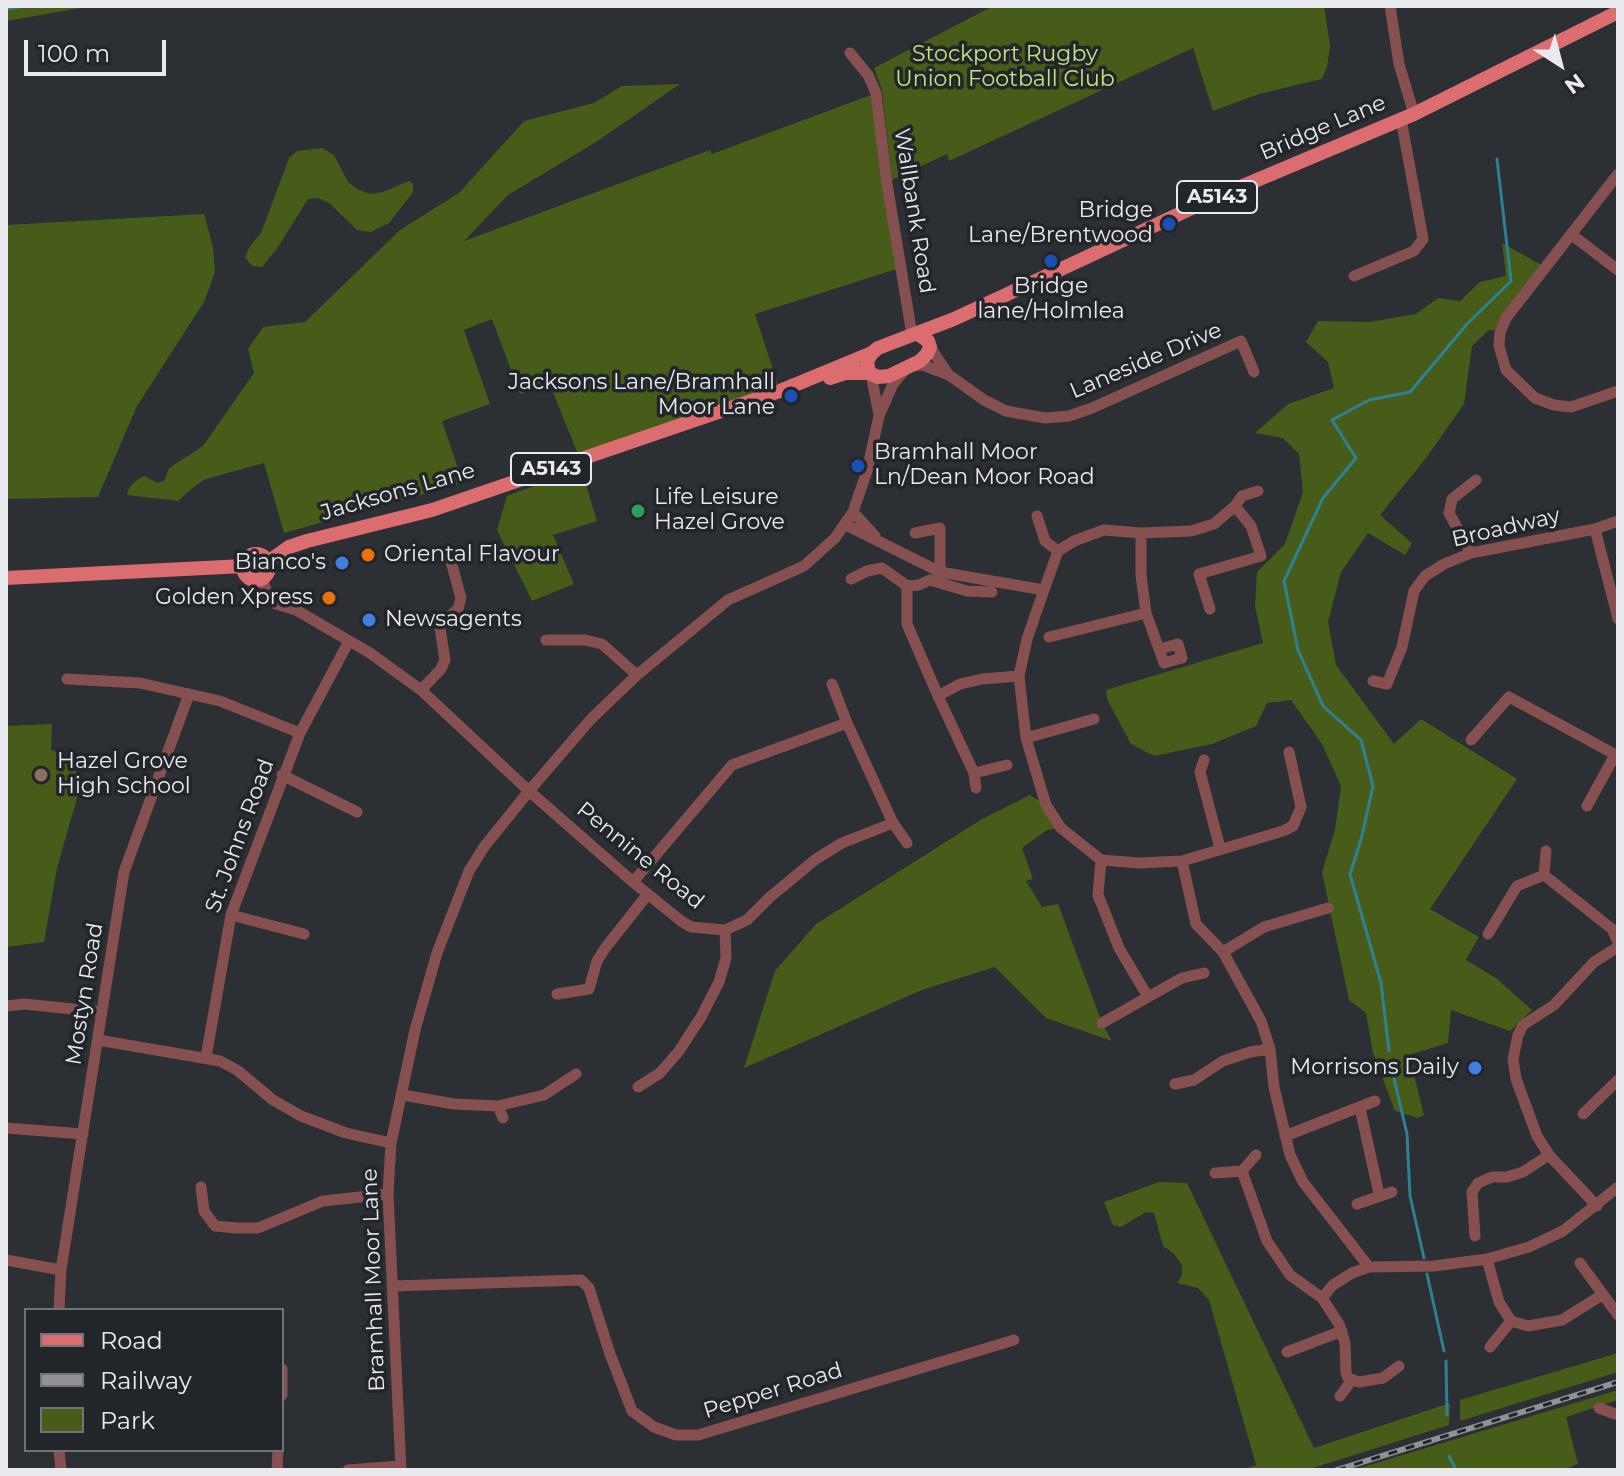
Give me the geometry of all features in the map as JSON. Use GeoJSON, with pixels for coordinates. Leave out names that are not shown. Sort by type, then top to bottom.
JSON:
{"type":"FeatureCollection","features":[{"type":"Feature","properties":{"kind":"main road","name":"Bridge Lane"},"geometry":{"type":"LineString","coordinates":[[872,353],[878,348],[922,340],[954,319],[1207,201],[1408,116],[1618,12]]}},
{"type":"Feature","properties":{"kind":"main road"},"geometry":{"type":"LineString","coordinates":[[909,367],[927,354],[922,340]]}},
{"type":"Feature","properties":{"kind":"main road"},"geometry":{"type":"LineString","coordinates":[[870,374],[867,361],[872,353]]}},
{"type":"Feature","properties":{"kind":"main road","name":"Jacksons Lane"},"geometry":{"type":"LineString","coordinates":[[771,394],[872,353]]}},
{"type":"Feature","properties":{"kind":"main road","name":"Jacksons Lane"},"geometry":{"type":"LineString","coordinates":[[6,578],[244,566],[246,560],[254,555],[268,562],[289,547],[432,510],[771,394],[845,373],[889,376],[909,367]]}},
{"type":"Feature","properties":{"kind":"main road"},"geometry":{"type":"LineString","coordinates":[[244,566],[247,577],[262,579],[268,570],[268,562]]}},
{"type":"Feature","properties":{"kind":"street"},"geometry":{"type":"LineString","coordinates":[[1354,276],[1414,251],[1423,239],[1390,6]]}},
{"type":"Feature","properties":{"kind":"street","name":"Wallbank Road"},"geometry":{"type":"LineString","coordinates":[[850,53],[868,75],[876,93],[887,184],[922,340]]}},
{"type":"Feature","properties":{"kind":"street"},"geometry":{"type":"LineString","coordinates":[[1618,174],[1506,318],[1500,333],[1500,358],[1506,370],[1535,398],[1571,407],[1618,391]]}},
{"type":"Feature","properties":{"kind":"street"},"geometry":{"type":"LineString","coordinates":[[1572,235],[1618,270]]}},
{"type":"Feature","properties":{"kind":"street","name":"Laneside Drive"},"geometry":{"type":"LineString","coordinates":[[922,340],[949,375]]}},
{"type":"Feature","properties":{"kind":"street","name":"Laneside Drive"},"geometry":{"type":"LineString","coordinates":[[909,367],[923,365],[949,375],[984,400],[1006,411],[1045,418],[1069,416],[1092,408],[1241,341],[1254,372]]}},
{"type":"Feature","properties":{"kind":"street","name":"Bramhall Moor Lane"},"geometry":{"type":"LineString","coordinates":[[401,1468],[388,1194],[391,1143],[415,1030],[437,953],[469,871],[529,791],[591,719],[637,675],[728,600],[804,566],[846,525],[867,471],[879,416],[893,384],[909,367]]}},
{"type":"Feature","properties":{"kind":"street","name":"Bramhall Moor Lane"},"geometry":{"type":"LineString","coordinates":[[870,374],[879,416]]}},
{"type":"Feature","properties":{"kind":"street"},"geometry":{"type":"LineString","coordinates":[[1471,553],[1449,513],[1452,499],[1476,480]]}},
{"type":"Feature","properties":{"kind":"street"},"geometry":{"type":"LineString","coordinates":[[1258,491],[1242,496],[1214,524],[1191,531],[1141,533],[1104,530],[1058,551],[1027,639],[1019,676],[1026,738],[1046,805],[1061,828],[1101,860],[1139,863],[1182,861],[1293,826],[1301,807],[1289,752]]}},
{"type":"Feature","properties":{"kind":"street"},"geometry":{"type":"LineString","coordinates":[[1210,609],[1199,574],[1261,556],[1251,526],[1235,506]]}},
{"type":"Feature","properties":{"kind":"street"},"geometry":{"type":"LineString","coordinates":[[853,512],[878,539]]}},
{"type":"Feature","properties":{"kind":"street"},"geometry":{"type":"LineString","coordinates":[[1037,516],[1045,541],[1058,551]]}},
{"type":"Feature","properties":{"kind":"street","name":"Broadway"},"geometry":{"type":"LineString","coordinates":[[1373,681],[1387,684],[1402,647],[1414,591],[1425,576],[1471,553],[1595,529],[1618,521]]}},
{"type":"Feature","properties":{"kind":"street"},"geometry":{"type":"LineString","coordinates":[[846,525],[940,572],[1044,590]]}},
{"type":"Feature","properties":{"kind":"street"},"geometry":{"type":"LineString","coordinates":[[915,533],[940,528],[940,572]]}},
{"type":"Feature","properties":{"kind":"street"},"geometry":{"type":"LineString","coordinates":[[1595,529],[1618,619]]}},
{"type":"Feature","properties":{"kind":"street"},"geometry":{"type":"LineString","coordinates":[[1141,533],[1141,575],[1146,613],[1159,649]]}},
{"type":"Feature","properties":{"kind":"street"},"geometry":{"type":"LineString","coordinates":[[421,690],[441,669],[445,660],[440,628],[458,609],[461,598],[450,558]]}},
{"type":"Feature","properties":{"kind":"street"},"geometry":{"type":"LineString","coordinates":[[851,579],[882,568],[907,586],[930,580],[967,591],[992,592]]}},
{"type":"Feature","properties":{"kind":"street","name":"Pennine Road"},"geometry":{"type":"LineString","coordinates":[[262,579],[268,595],[276,604],[296,610],[349,641],[421,690],[529,791],[633,882],[691,927],[725,930]]}},
{"type":"Feature","properties":{"kind":"street"},"geometry":{"type":"LineString","coordinates":[[907,586],[907,624],[974,773],[976,788]]}},
{"type":"Feature","properties":{"kind":"street"},"geometry":{"type":"LineString","coordinates":[[1049,637],[1146,613]]}},
{"type":"Feature","properties":{"kind":"street"},"geometry":{"type":"LineString","coordinates":[[546,640],[585,640],[602,644],[637,675]]}},
{"type":"Feature","properties":{"kind":"street","name":"St. Johns Road"},"geometry":{"type":"LineString","coordinates":[[206,1057],[231,915],[300,733],[349,641]]}},
{"type":"Feature","properties":{"kind":"street"},"geometry":{"type":"LineString","coordinates":[[938,696],[960,684],[1019,676]]}},
{"type":"Feature","properties":{"kind":"street"},"geometry":{"type":"LineString","coordinates":[[67,679],[140,683],[189,694],[233,706],[300,733]]}},
{"type":"Feature","properties":{"kind":"street"},"geometry":{"type":"LineString","coordinates":[[832,684],[893,823],[907,843]]}},
{"type":"Feature","properties":{"kind":"street","name":"Mostyn Road"},"geometry":{"type":"LineString","coordinates":[[59,1308],[61,1270],[124,872],[189,694]]}},
{"type":"Feature","properties":{"kind":"street"},"geometry":{"type":"LineString","coordinates":[[1471,740],[1509,697],[1617,756],[1587,806]]}},
{"type":"Feature","properties":{"kind":"street"},"geometry":{"type":"LineString","coordinates":[[1026,738],[1094,719]]}},
{"type":"Feature","properties":{"kind":"street"},"geometry":{"type":"LineString","coordinates":[[633,882],[732,765],[847,723]]}},
{"type":"Feature","properties":{"kind":"street"},"geometry":{"type":"LineString","coordinates":[[1204,760],[1200,772],[1220,848]]}},
{"type":"Feature","properties":{"kind":"street"},"geometry":{"type":"LineString","coordinates":[[974,773],[1007,765]]}},
{"type":"Feature","properties":{"kind":"street"},"geometry":{"type":"LineString","coordinates":[[282,775],[357,812]]}},
{"type":"Feature","properties":{"kind":"street"},"geometry":{"type":"LineString","coordinates":[[638,1087],[660,1073],[701,1017],[719,982],[726,958],[725,930],[747,920],[816,859],[842,843],[893,823]]}},
{"type":"Feature","properties":{"kind":"street"},"geometry":{"type":"LineString","coordinates":[[1544,875],[1546,851]]}},
{"type":"Feature","properties":{"kind":"street"},"geometry":{"type":"LineString","coordinates":[[1101,860],[1098,895],[1119,948],[1148,997]]}},
{"type":"Feature","properties":{"kind":"street"},"geometry":{"type":"LineString","coordinates":[[1182,861],[1196,924],[1223,952],[1261,1021],[1270,1049],[1274,1087],[1290,1155],[1303,1182],[1369,1267]]}},
{"type":"Feature","properties":{"kind":"street"},"geometry":{"type":"LineString","coordinates":[[1488,934],[1517,886],[1544,875]]}},
{"type":"Feature","properties":{"kind":"street"},"geometry":{"type":"LineString","coordinates":[[1544,875],[1612,929],[1618,945],[1594,962],[1554,1005],[1523,1025],[1513,1059],[1516,1079],[1537,1136],[1549,1155],[1597,1206]]}},
{"type":"Feature","properties":{"kind":"street"},"geometry":{"type":"LineString","coordinates":[[557,994],[589,989],[597,961],[648,894]]}},
{"type":"Feature","properties":{"kind":"street"},"geometry":{"type":"LineString","coordinates":[[1223,952],[1264,927],[1328,908]]}},
{"type":"Feature","properties":{"kind":"street"},"geometry":{"type":"LineString","coordinates":[[231,915],[304,934]]}},
{"type":"Feature","properties":{"kind":"street"},"geometry":{"type":"LineString","coordinates":[[1102,1023],[1182,978],[1204,973]]}},
{"type":"Feature","properties":{"kind":"street"},"geometry":{"type":"LineString","coordinates":[[6,1006],[24,1004],[102,1012]]}},
{"type":"Feature","properties":{"kind":"street"},"geometry":{"type":"LineString","coordinates":[[98,1040],[206,1057],[237,1070],[273,1100],[301,1116],[346,1133],[391,1143]]}},
{"type":"Feature","properties":{"kind":"street"},"geometry":{"type":"LineString","coordinates":[[1175,1084],[1194,1080],[1223,1061],[1270,1049]]}},
{"type":"Feature","properties":{"kind":"street"},"geometry":{"type":"LineString","coordinates":[[403,1095],[454,1104],[498,1106],[544,1095],[576,1074]]}},
{"type":"Feature","properties":{"kind":"street"},"geometry":{"type":"LineString","coordinates":[[1583,1114],[1618,1080]]}},
{"type":"Feature","properties":{"kind":"street"},"geometry":{"type":"LineString","coordinates":[[1285,1136],[1375,1101]]}},
{"type":"Feature","properties":{"kind":"street"},"geometry":{"type":"LineString","coordinates":[[498,1106],[503,1118]]}},
{"type":"Feature","properties":{"kind":"street"},"geometry":{"type":"LineString","coordinates":[[1357,1204],[1385,1193],[1360,1108]]}},
{"type":"Feature","properties":{"kind":"street"},"geometry":{"type":"LineString","coordinates":[[6,1128],[83,1134]]}},
{"type":"Feature","properties":{"kind":"street"},"geometry":{"type":"LineString","coordinates":[[1215,1173],[1242,1171],[1256,1155]]}},
{"type":"Feature","properties":{"kind":"street"},"geometry":{"type":"LineString","coordinates":[[1475,1236],[1472,1192],[1478,1183],[1492,1177],[1523,1172],[1549,1155]]}},
{"type":"Feature","properties":{"kind":"street"},"geometry":{"type":"LineString","coordinates":[[1242,1171],[1267,1241],[1290,1275],[1322,1298],[1342,1331],[1346,1373],[1359,1382],[1383,1378],[1399,1366]]}},
{"type":"Feature","properties":{"kind":"street"},"geometry":{"type":"LineString","coordinates":[[201,1187],[204,1211],[215,1226],[237,1228],[258,1228],[323,1201],[388,1194]]}},
{"type":"Feature","properties":{"kind":"street"},"geometry":{"type":"LineString","coordinates":[[1322,1298],[1333,1285],[1369,1267],[1434,1266],[1487,1259],[1529,1247],[1563,1231],[1618,1187]]}},
{"type":"Feature","properties":{"kind":"street"},"geometry":{"type":"LineString","coordinates":[[1487,1259],[1499,1302],[1511,1321],[1528,1326],[1562,1320],[1602,1295]]}},
{"type":"Feature","properties":{"kind":"street"},"geometry":{"type":"LineString","coordinates":[[6,1260],[61,1270]]}},
{"type":"Feature","properties":{"kind":"street"},"geometry":{"type":"LineString","coordinates":[[1580,1263],[1618,1315]]}},
{"type":"Feature","properties":{"kind":"street","name":"Pepper Road"},"geometry":{"type":"LineString","coordinates":[[393,1286],[581,1280],[589,1288],[632,1411],[654,1427],[676,1435],[698,1435],[1014,1340]]}},
{"type":"Feature","properties":{"kind":"street"},"geometry":{"type":"LineString","coordinates":[[1490,1347],[1511,1321]]}},
{"type":"Feature","properties":{"kind":"street"},"geometry":{"type":"LineString","coordinates":[[1287,1352],[1342,1331]]}},
{"type":"Feature","properties":{"kind":"street"},"geometry":{"type":"LineString","coordinates":[[1340,1396],[1352,1380]]}},
{"type":"Feature","properties":{"kind":"street"},"geometry":{"type":"LineString","coordinates":[[1599,1408],[1616,1414],[1618,1428]]}},
{"type":"Feature","properties":{"kind":"street"},"geometry":{"type":"LineString","coordinates":[[348,1470],[401,1468]]}},
{"type":"Feature","properties":{"kind":"green space"},"geometry":{"type":"Polygon","coordinates":[[[6,6],[93,6],[6,21],[6,6]]]}},
{"type":"Feature","properties":{"kind":"green space","name":"Stockport Rugby Union Football Club"},"geometry":{"type":"Polygon","coordinates":[[[993,6],[1324,6],[1330,46],[1327,67],[1322,79],[1259,94],[1213,111],[1193,48],[949,161],[947,154],[892,180],[882,90],[874,68],[993,6]]]}},
{"type":"Feature","properties":{"kind":"green space"},"geometry":{"type":"Polygon","coordinates":[[[680,84],[596,142],[508,195],[464,241],[710,150],[712,154],[871,95],[897,269],[755,314],[780,391],[580,459],[550,385],[520,394],[492,319],[464,330],[490,404],[442,421],[463,483],[284,533],[264,463],[206,479],[178,501],[127,495],[129,488],[144,476],[158,483],[165,480],[169,468],[203,446],[254,373],[248,349],[263,327],[305,322],[400,230],[459,193],[524,121],[594,103],[622,86],[680,84]]]}},
{"type":"Feature","properties":{"kind":"green space"},"geometry":{"type":"Polygon","coordinates":[[[322,148],[334,155],[348,182],[357,189],[370,194],[383,192],[409,181],[413,184],[413,192],[389,223],[371,232],[357,230],[329,203],[318,198],[308,199],[262,267],[252,266],[245,257],[261,233],[289,158],[297,151],[322,148]]]}},
{"type":"Feature","properties":{"kind":"green space"},"geometry":{"type":"Polygon","coordinates":[[[204,214],[213,247],[215,272],[204,302],[137,406],[98,497],[6,499],[6,225],[204,214]]]}},
{"type":"Feature","properties":{"kind":"green space"},"geometry":{"type":"Polygon","coordinates":[[[1502,243],[1545,267],[1501,330],[1489,330],[1472,346],[1464,404],[1380,515],[1412,543],[1405,555],[1368,533],[1341,572],[1328,622],[1336,665],[1394,744],[1421,719],[1517,779],[1430,909],[1479,937],[1466,960],[1496,978],[1532,1010],[1510,1031],[1451,1010],[1448,1043],[1409,1055],[1424,1115],[1418,1118],[1395,1111],[1373,1053],[1366,1013],[1349,1000],[1322,872],[1335,830],[1341,786],[1322,744],[1291,700],[1267,703],[1256,726],[1212,744],[1154,756],[1131,744],[1107,699],[1106,690],[1263,643],[1255,606],[1257,572],[1285,544],[1303,492],[1299,454],[1283,438],[1255,433],[1288,404],[1334,388],[1328,362],[1306,342],[1318,321],[1370,322],[1416,314],[1438,298],[1460,301],[1480,282],[1506,276],[1502,243]]]}},
{"type":"Feature","properties":{"kind":"green space"},"geometry":{"type":"Polygon","coordinates":[[[581,468],[597,521],[553,535],[574,584],[532,601],[497,530],[507,496],[581,468]]]}},
{"type":"Feature","properties":{"kind":"green space","name":"Hazel Grove High School"},"geometry":{"type":"Polygon","coordinates":[[[52,724],[51,750],[74,758],[79,791],[57,868],[44,942],[6,947],[6,726],[52,724]]]}},
{"type":"Feature","properties":{"kind":"green space"},"geometry":{"type":"Polygon","coordinates":[[[1030,795],[1046,805],[1061,828],[1047,830],[1022,848],[1033,879],[1026,881],[1042,907],[1058,904],[1102,1023],[1112,1041],[1046,1018],[995,967],[922,990],[744,1068],[775,971],[816,924],[982,819],[1030,795]]]}},
{"type":"Feature","properties":{"kind":"green space"},"geometry":{"type":"Polygon","coordinates":[[[1159,1182],[1187,1183],[1314,1448],[1450,1403],[1449,1425],[1307,1470],[1241,1470],[1256,1465],[1209,1300],[1198,1288],[1177,1283],[1182,1275],[1182,1265],[1163,1246],[1154,1213],[1146,1212],[1121,1227],[1113,1225],[1104,1202],[1159,1182]]]}},
{"type":"Feature","properties":{"kind":"green space"},"geometry":{"type":"Polygon","coordinates":[[[1618,1353],[1618,1372],[1460,1421],[1460,1400],[1618,1353]]]}},
{"type":"Feature","properties":{"kind":"green space"},"geometry":{"type":"Polygon","coordinates":[[[1618,1390],[1618,1400],[1566,1417],[1578,1464],[1563,1470],[1353,1470],[1618,1390]]]}},
{"type":"Feature","properties":{"kind":"waterway"},"geometry":{"type":"LineString","coordinates":[[6,9],[25,6]]}},
{"type":"Feature","properties":{"kind":"waterway"},"geometry":{"type":"LineString","coordinates":[[1389,1051],[1381,983],[1350,874],[1373,786],[1361,740],[1323,706],[1298,650],[1284,581],[1323,498],[1356,458],[1332,420],[1369,400],[1410,392],[1467,324],[1511,281],[1497,159]]}},
{"type":"Feature","properties":{"kind":"waterway"},"geometry":{"type":"LineString","coordinates":[[1390,1061],[1407,1134],[1410,1196],[1424,1258]]}},
{"type":"Feature","properties":{"kind":"waterway"},"geometry":{"type":"LineString","coordinates":[[1427,1274],[1444,1351]]}},
{"type":"Feature","properties":{"kind":"waterway"},"geometry":{"type":"LineString","coordinates":[[1446,1361],[1447,1415]]}},
{"type":"Feature","properties":{"kind":"waterway"},"geometry":{"type":"LineString","coordinates":[[1449,1456],[1456,1470]]}},
{"type":"Feature","properties":{"kind":"railway"},"geometry":{"type":"LineString","coordinates":[[1337,1470],[1618,1382]]}},
{"type":"Feature","properties":{"kind":"place","name":"Bridge Lane/Brentwood"},"geometry":{"type":"Point","coordinates":[1169,224]}},
{"type":"Feature","properties":{"kind":"place","name":"Bridge lane/Holmlea"},"geometry":{"type":"Point","coordinates":[1051,261]}},
{"type":"Feature","properties":{"kind":"place","name":"Jacksons Lane/Bramhall Moor Lane"},"geometry":{"type":"Point","coordinates":[791,396]}},
{"type":"Feature","properties":{"kind":"place","name":"Bramhall Moor Ln/Dean Moor Road"},"geometry":{"type":"Point","coordinates":[858,466]}},
{"type":"Feature","properties":{"kind":"place","name":"Life Leisure Hazel Grove"},"geometry":{"type":"Point","coordinates":[638,511]}},
{"type":"Feature","properties":{"kind":"place","name":"Oriental Flavour"},"geometry":{"type":"Point","coordinates":[368,555]}},
{"type":"Feature","properties":{"kind":"place","name":"Bianco's"},"geometry":{"type":"Point","coordinates":[342,563]}},
{"type":"Feature","properties":{"kind":"place","name":"Golden Xpress"},"geometry":{"type":"Point","coordinates":[329,598]}},
{"type":"Feature","properties":{"kind":"place","name":"Newsagents"},"geometry":{"type":"Point","coordinates":[369,620]}},
{"type":"Feature","properties":{"kind":"place","name":"Hazel Grove High School"},"geometry":{"type":"Point","coordinates":[41,775]}},
{"type":"Feature","properties":{"kind":"place","name":"Morrisons Daily"},"geometry":{"type":"Point","coordinates":[1475,1068]}}]}
